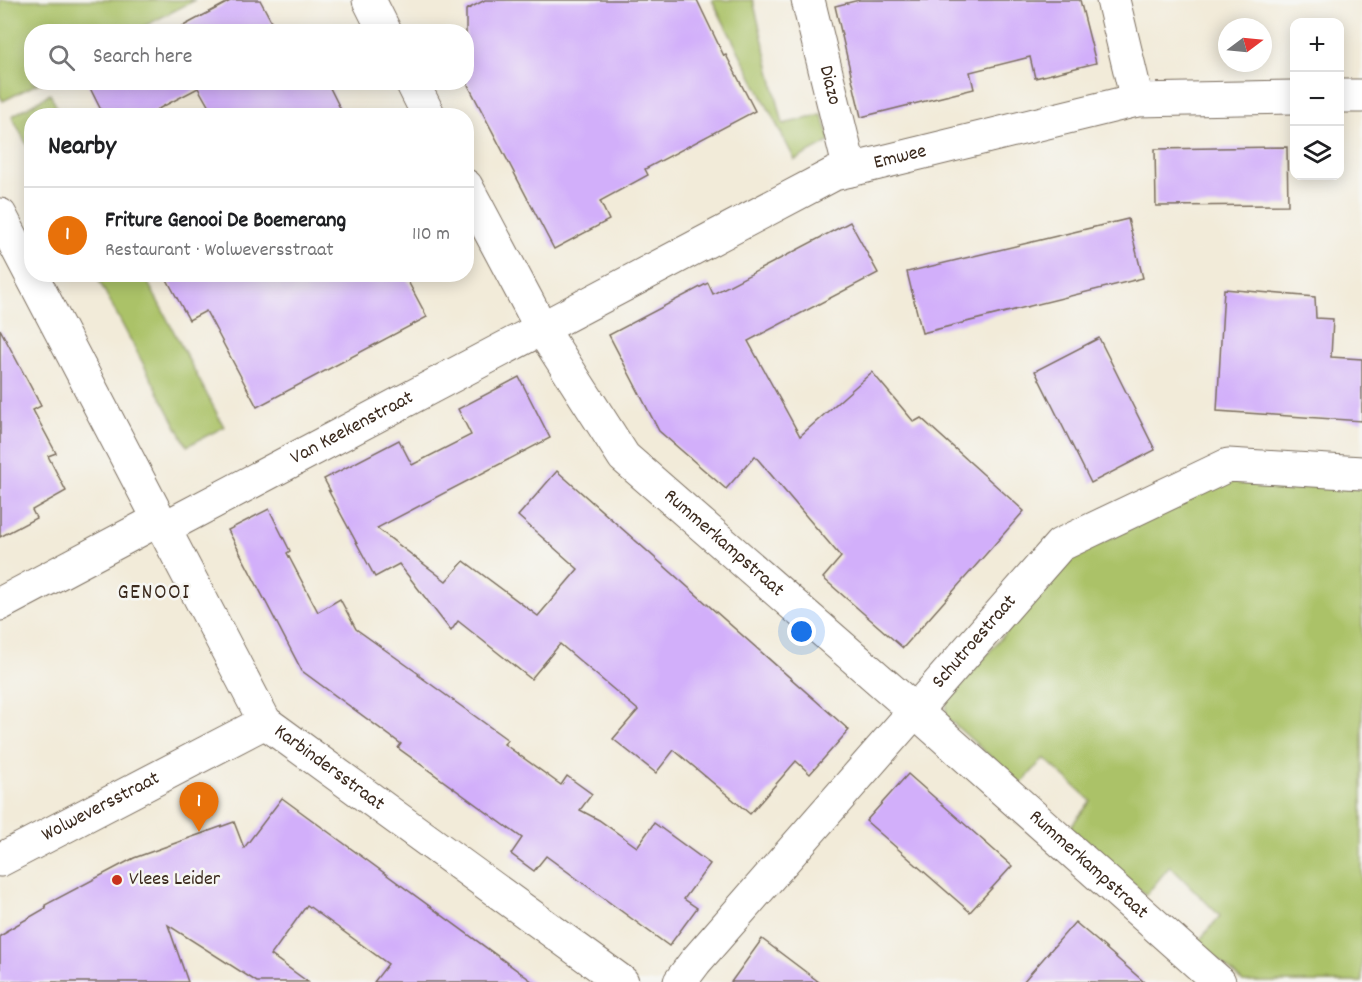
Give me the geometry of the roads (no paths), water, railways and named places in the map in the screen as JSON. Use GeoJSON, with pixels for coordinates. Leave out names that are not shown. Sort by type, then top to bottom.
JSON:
{"type":"FeatureCollection","features":[{"type":"Feature","properties":{"kind":"street"},"geometry":{"type":"LineString","coordinates":[[369,0],[381,24]]}},
{"type":"Feature","properties":{"kind":"street","name":"Diazo"},"geometry":{"type":"LineString","coordinates":[[808,0],[850,170]]}},
{"type":"Feature","properties":{"kind":"street"},"geometry":{"type":"LineString","coordinates":[[1113,0],[1137,100]]}},
{"type":"Feature","properties":{"kind":"street"},"geometry":{"type":"LineString","coordinates":[[416,90],[425,108]]}},
{"type":"Feature","properties":{"kind":"street"},"geometry":{"type":"LineString","coordinates":[[1344,96],[1362,96]]}},
{"type":"Feature","properties":{"kind":"street","name":"Emwee"},"geometry":{"type":"LineString","coordinates":[[542,328],[834,174],[1137,100],[1290,97]]}},
{"type":"Feature","properties":{"kind":"street","name":"Rummerkampstraat"},"geometry":{"type":"LineString","coordinates":[[474,201],[542,328],[624,457],[1219,982]]}},
{"type":"Feature","properties":{"kind":"street","name":"Karbindersstraat"},"geometry":{"type":"LineString","coordinates":[[0,215],[24,261]]}},
{"type":"Feature","properties":{"kind":"street","name":"Karbindersstraat"},"geometry":{"type":"LineString","coordinates":[[35,282],[265,723],[622,982]]}},
{"type":"Feature","properties":{"kind":"street","name":"Van Keekenstraat"},"geometry":{"type":"LineString","coordinates":[[0,604],[162,524],[542,328]]}},
{"type":"Feature","properties":{"kind":"street","name":"Schutroestraat"},"geometry":{"type":"LineString","coordinates":[[680,982],[695,962],[1060,545],[1228,465],[1362,472]]}},
{"type":"Feature","properties":{"kind":"street","name":"Wolweversstraat"},"geometry":{"type":"LineString","coordinates":[[0,860],[265,723]]}},
{"type":"Feature","properties":{"kind":"place","name":"Friture Genooi De Boemerang"},"geometry":{"type":"Point","coordinates":[199,832]}},
{"type":"Feature","properties":{"kind":"place","name":"Vlees Leider"},"geometry":{"type":"Point","coordinates":[117,880]}},
{"type":"Feature","properties":{"kind":"district","name":"GENOOI"},"geometry":{"type":"Point","coordinates":[154,593]}}]}
